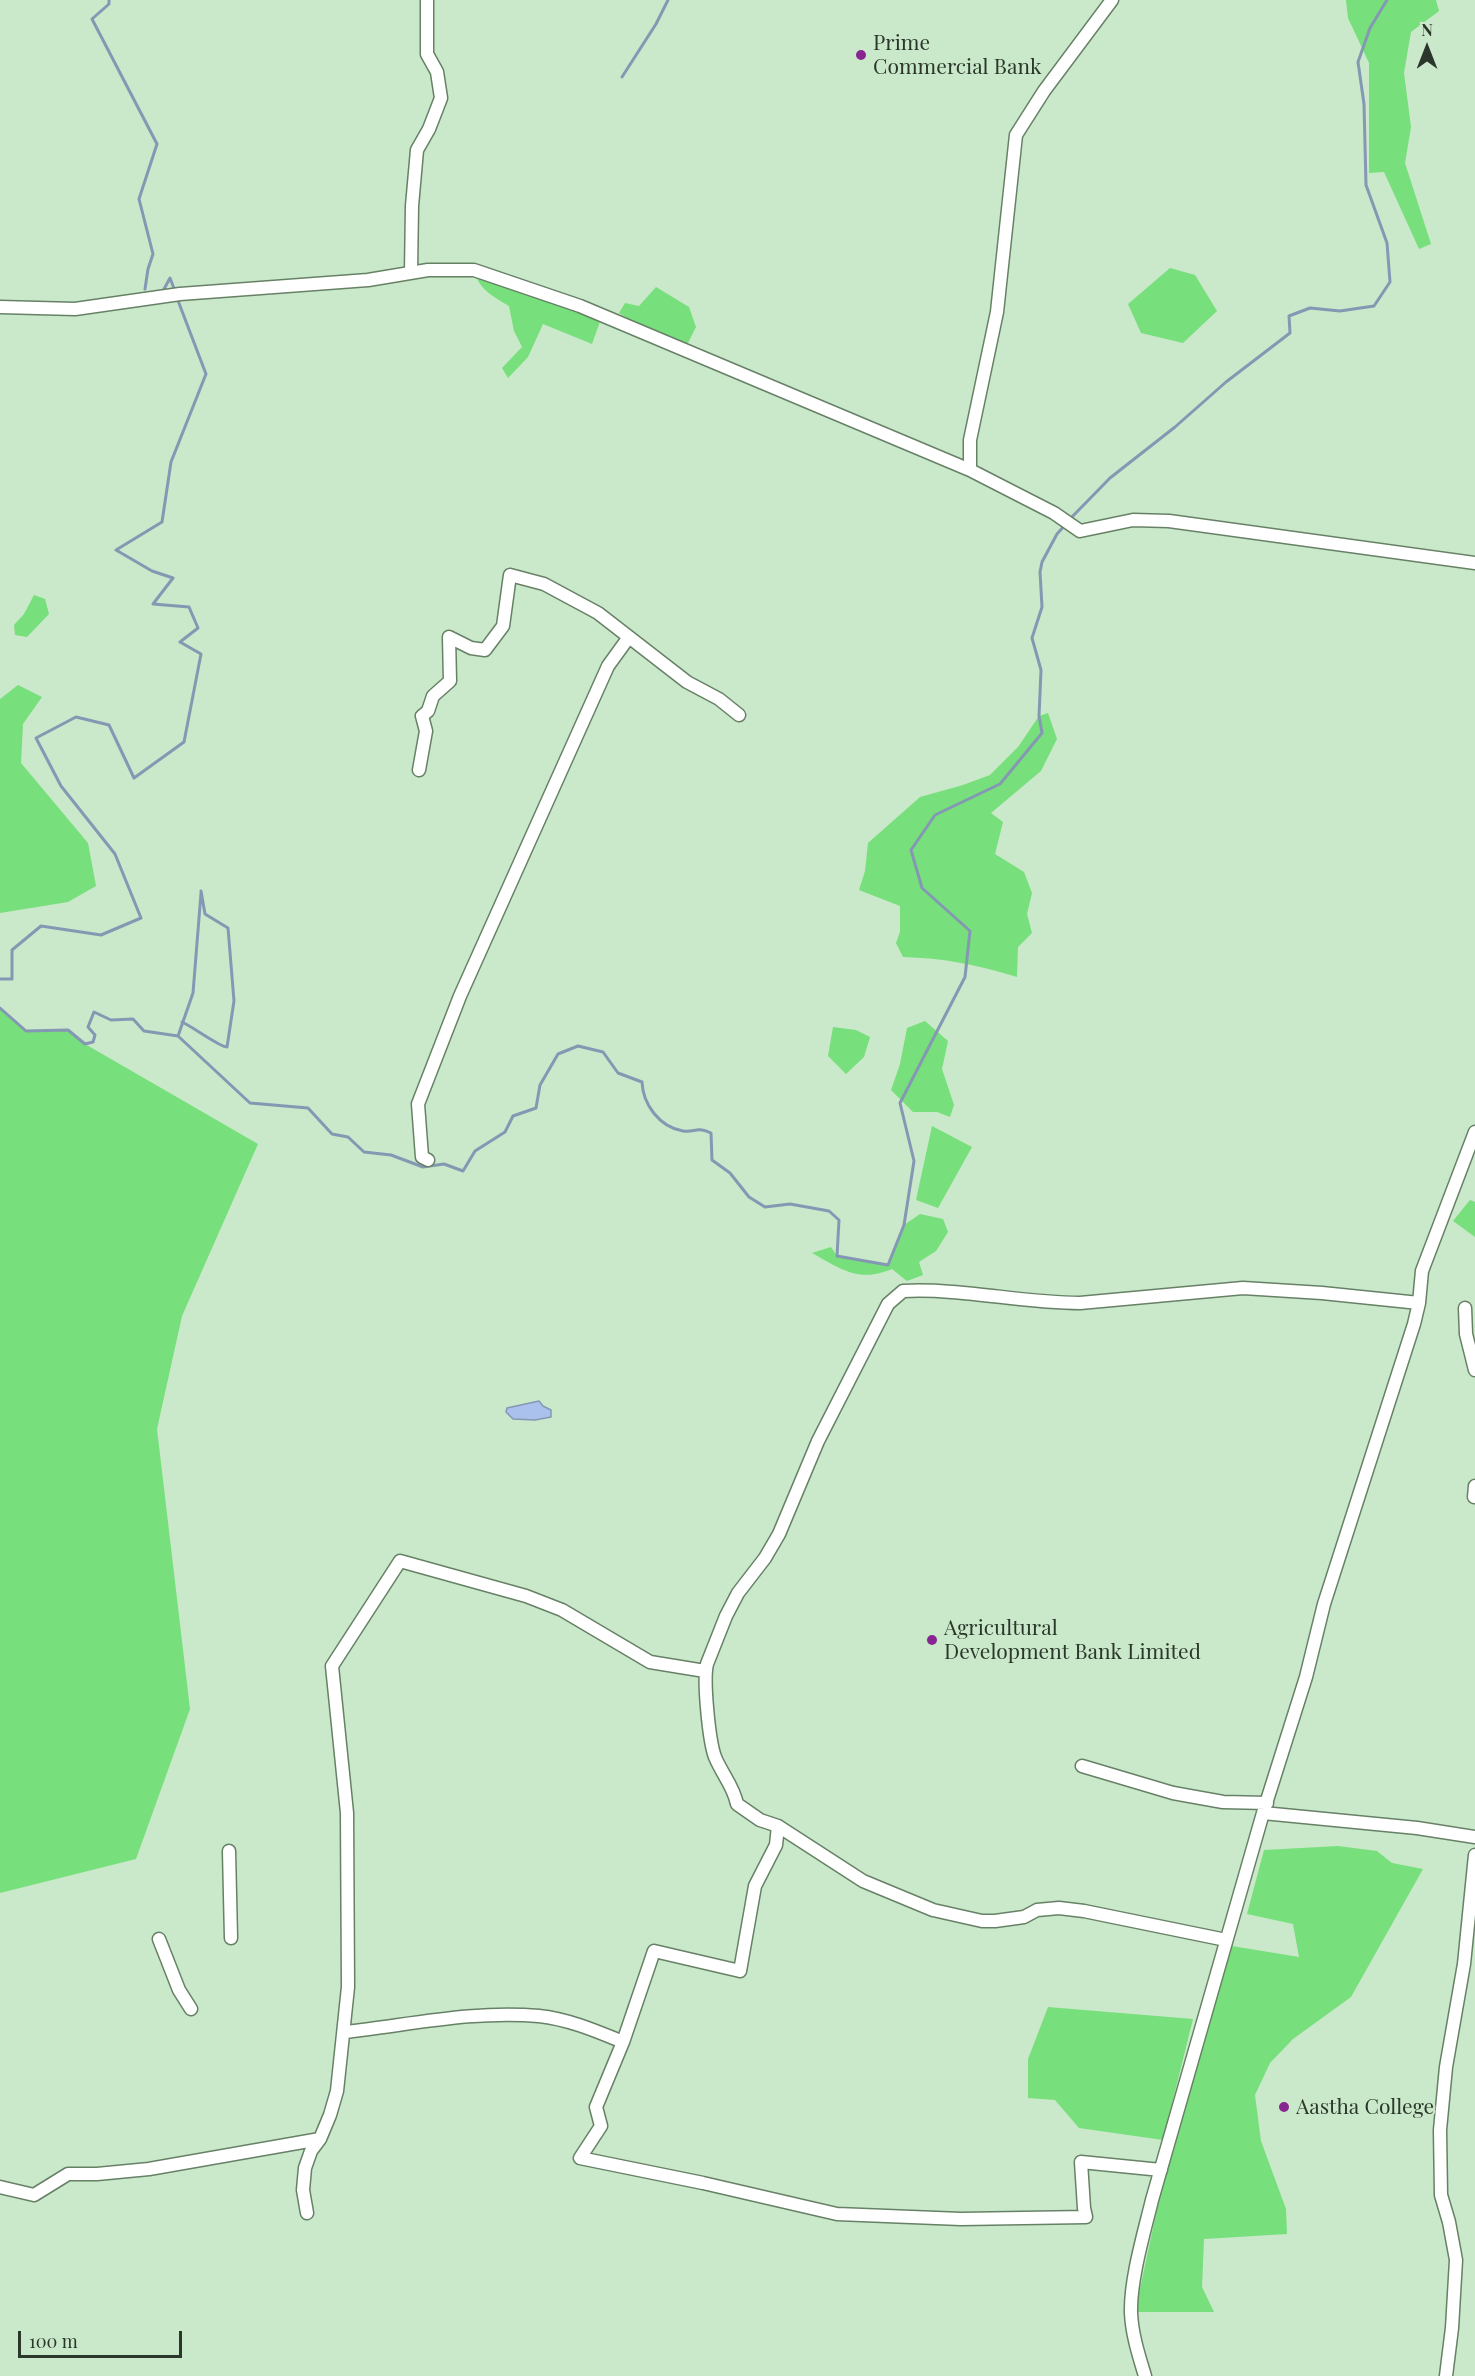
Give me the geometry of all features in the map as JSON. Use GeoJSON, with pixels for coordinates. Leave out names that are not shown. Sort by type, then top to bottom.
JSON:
{"type":"FeatureCollection","features":[{"type":"Feature","properties":{"kind":"street"},"geometry":{"type":"LineString","coordinates":[[411,272],[412,206],[417,150],[429,129],[441,98],[436,72],[427,54],[427,0]]}},
{"type":"Feature","properties":{"kind":"street"},"geometry":{"type":"LineString","coordinates":[[970,470],[970,440],[997,312],[1016,135],[1044,91],[1112,0]]}},
{"type":"Feature","properties":{"kind":"street"},"geometry":{"type":"LineString","coordinates":[[0,307],[75,309],[174,295],[369,280],[411,272],[474,270],[580,306],[970,470],[1054,513],[1080,531],[1133,520],[1169,521],[1475,563]]}},
{"type":"Feature","properties":{"kind":"street"},"geometry":{"type":"LineString","coordinates":[[419,770],[426,731],[422,716],[428,711],[434,696],[450,681],[449,637],[471,648],[485,650],[503,626],[510,575],[544,584],[598,613],[687,682],[719,699],[739,715]]}},
{"type":"Feature","properties":{"kind":"street"},"geometry":{"type":"LineString","coordinates":[[428,1160],[422,1157],[418,1104],[460,996],[608,666],[629,637]]}},
{"type":"Feature","properties":{"kind":"street"},"geometry":{"type":"LineString","coordinates":[[1145,2376],[1131,2313],[1142,2240],[1265,1808],[1306,1677],[1324,1604],[1419,1303],[1422,1271],[1475,1132]]}},
{"type":"Feature","properties":{"kind":"street"},"geometry":{"type":"LineString","coordinates":[[1227,1940],[1059,1908],[1037,1910],[1024,1917],[982,1921],[933,1910],[862,1881],[778,1826],[760,1820],[737,1804],[735,1793],[715,1755],[705,1671],[730,1608],[738,1593],[765,1558],[778,1534],[818,1442],[888,1305],[903,1292],[954,1292],[1080,1303],[1243,1288],[1419,1303]]}},
{"type":"Feature","properties":{"kind":"street"},"geometry":{"type":"LineString","coordinates":[[1465,1308],[1466,1334],[1475,1370]]}},
{"type":"Feature","properties":{"kind":"street"},"geometry":{"type":"LineString","coordinates":[[307,2213],[303,2190],[305,2168],[311,2151],[320,2139],[337,2091],[345,2032],[349,1935],[347,1813],[332,1666],[400,1561],[526,1596],[562,1610],[650,1662],[705,1671]]}},
{"type":"Feature","properties":{"kind":"street"},"geometry":{"type":"LineString","coordinates":[[1082,1766],[1173,1794],[1368,1825],[1417,1828],[1475,1837]]}},
{"type":"Feature","properties":{"kind":"street"},"geometry":{"type":"LineString","coordinates":[[778,1826],[776,1845],[755,1886],[740,1971],[654,1951],[623,2042],[596,2107],[601,2126],[580,2158],[704,2183],[837,2214],[962,2219],[1086,2217],[1081,2162],[1161,2170]]}},
{"type":"Feature","properties":{"kind":"street"},"geometry":{"type":"LineString","coordinates":[[229,1851],[231,1938]]}},
{"type":"Feature","properties":{"kind":"street"},"geometry":{"type":"LineString","coordinates":[[1446,2376],[1452,2328],[1455,2260],[1449,2222],[1441,2195],[1440,2130],[1446,2067],[1464,1964],[1475,1855]]}},
{"type":"Feature","properties":{"kind":"street"},"geometry":{"type":"LineString","coordinates":[[159,1939],[179,1990],[191,2009]]}},
{"type":"Feature","properties":{"kind":"street"},"geometry":{"type":"LineString","coordinates":[[345,2032],[477,2014],[540,2016],[578,2024],[623,2042]]}},
{"type":"Feature","properties":{"kind":"street"},"geometry":{"type":"LineString","coordinates":[[0,2187],[34,2195],[68,2174],[98,2174],[149,2169],[320,2139]]}},
{"type":"Feature","properties":{"kind":"green space"},"geometry":{"type":"Polygon","coordinates":[[[1346,0],[1436,0],[1439,11],[1411,32],[1404,73],[1411,127],[1405,163],[1431,244],[1419,249],[1384,172],[1369,173],[1369,63],[1348,18],[1346,0]]]}},
{"type":"Feature","properties":{"kind":"green space"},"geometry":{"type":"Polygon","coordinates":[[[1170,268],[1195,275],[1217,311],[1183,343],[1141,333],[1128,304],[1170,268]]]}},
{"type":"Feature","properties":{"kind":"green space"},"geometry":{"type":"Polygon","coordinates":[[[474,270],[602,316],[592,344],[543,324],[528,357],[508,378],[502,368],[522,347],[514,331],[509,306],[483,288],[474,270]]]}},
{"type":"Feature","properties":{"kind":"green space"},"geometry":{"type":"Polygon","coordinates":[[[656,287],[689,307],[696,327],[687,345],[655,335],[619,313],[625,303],[639,306],[656,287]]]}},
{"type":"Feature","properties":{"kind":"green space"},"geometry":{"type":"Polygon","coordinates":[[[34,595],[45,599],[49,614],[27,637],[15,635],[14,625],[24,614],[34,595]]]}},
{"type":"Feature","properties":{"kind":"green space"},"geometry":{"type":"Polygon","coordinates":[[[18,685],[42,697],[23,724],[21,763],[88,843],[96,886],[68,902],[0,913],[0,699],[18,685]]]}},
{"type":"Feature","properties":{"kind":"green space"},"geometry":{"type":"Polygon","coordinates":[[[1048,713],[1057,739],[1041,771],[991,813],[1003,822],[995,854],[1024,872],[1032,893],[1027,914],[1032,933],[1018,947],[1017,977],[961,963],[903,957],[896,943],[900,932],[900,906],[859,890],[865,871],[868,843],[920,797],[990,775],[1018,747],[1039,716],[1048,713]]]}},
{"type":"Feature","properties":{"kind":"green space"},"geometry":{"type":"Polygon","coordinates":[[[0,1008],[26,1031],[68,1030],[85,1044],[258,1144],[182,1316],[157,1429],[190,1709],[136,1859],[0,1893],[0,1008]]]}},
{"type":"Feature","properties":{"kind":"green space"},"geometry":{"type":"Polygon","coordinates":[[[925,1021],[948,1041],[942,1069],[954,1105],[950,1117],[937,1112],[913,1112],[891,1090],[900,1064],[907,1028],[925,1021]]]}},
{"type":"Feature","properties":{"kind":"green space"},"geometry":{"type":"Polygon","coordinates":[[[833,1027],[856,1030],[870,1037],[864,1057],[846,1074],[828,1056],[833,1027]]]}},
{"type":"Feature","properties":{"kind":"green space"},"geometry":{"type":"Polygon","coordinates":[[[932,1126],[972,1147],[938,1208],[916,1200],[932,1126]]]}},
{"type":"Feature","properties":{"kind":"green space"},"geometry":{"type":"Polygon","coordinates":[[[1470,1200],[1475,1202],[1475,1237],[1453,1221],[1470,1200]]]}},
{"type":"Feature","properties":{"kind":"green space"},"geometry":{"type":"Polygon","coordinates":[[[920,1214],[943,1219],[948,1232],[936,1251],[919,1262],[923,1275],[907,1281],[892,1269],[869,1275],[850,1272],[812,1253],[831,1247],[837,1256],[888,1265],[904,1225],[920,1214]]]}},
{"type":"Feature","properties":{"kind":"green space"},"geometry":{"type":"Polygon","coordinates":[[[1338,1846],[1377,1851],[1392,1863],[1423,1869],[1351,1997],[1293,2039],[1270,2063],[1255,2095],[1261,2141],[1286,2209],[1287,2234],[1204,2239],[1202,2287],[1214,2312],[1135,2312],[1159,2200],[1202,2048],[1214,1991],[1232,1946],[1299,1957],[1293,1924],[1247,1914],[1264,1850],[1338,1846]]]}},
{"type":"Feature","properties":{"kind":"green space"},"geometry":{"type":"Polygon","coordinates":[[[1048,2007],[1193,2019],[1163,2140],[1079,2128],[1055,2100],[1028,2098],[1028,2059],[1048,2007]]]}},
{"type":"Feature","properties":{"kind":"water"},"geometry":{"type":"Polygon","coordinates":[[[539,1401],[551,1410],[551,1417],[535,1420],[513,1419],[506,1412],[507,1408],[539,1401]]]}},
{"type":"Feature","properties":{"kind":"waterway"},"geometry":{"type":"LineString","coordinates":[[109,0],[109,4],[92,19],[157,144],[139,199],[153,254],[145,289]]}},
{"type":"Feature","properties":{"kind":"waterway"},"geometry":{"type":"LineString","coordinates":[[622,77],[656,24],[668,0]]}},
{"type":"Feature","properties":{"kind":"waterway"},"geometry":{"type":"LineString","coordinates":[[1069,520],[1110,478],[1175,427],[1226,382],[1290,333],[1289,316],[1310,308],[1340,311],[1374,306],[1390,282],[1387,243],[1366,185],[1364,104],[1358,62],[1370,28],[1387,0]]}},
{"type":"Feature","properties":{"kind":"waterway"},"geometry":{"type":"LineString","coordinates":[[163,291],[170,278],[175,291]]}},
{"type":"Feature","properties":{"kind":"waterway"},"geometry":{"type":"LineString","coordinates":[[0,979],[12,979],[12,950],[41,926],[101,935],[141,918],[115,854],[61,786],[36,738],[76,717],[109,725],[134,778],[184,742],[201,654],[180,642],[198,628],[189,607],[153,604],[173,578],[152,571],[116,550],[162,522],[171,462],[206,374],[177,298]]}},
{"type":"Feature","properties":{"kind":"waterway"},"geometry":{"type":"LineString","coordinates":[[0,1008],[26,1031],[68,1030],[85,1044],[93,1042],[95,1035],[88,1027],[94,1012],[111,1020],[133,1019],[144,1031],[178,1036],[250,1103],[308,1108],[332,1134],[348,1137],[364,1152],[391,1155],[423,1167],[444,1164],[463,1171],[475,1151],[505,1132],[513,1116],[536,1108],[540,1085],[558,1054],[578,1046],[603,1052],[618,1073],[642,1082],[645,1098],[660,1120],[674,1129],[702,1130],[711,1133],[712,1160],[730,1173],[749,1197],[765,1207],[790,1204],[829,1211],[839,1220],[837,1256],[888,1265],[904,1225],[914,1161],[900,1103],[965,977],[970,931],[922,888],[911,850],[935,815],[1000,784],[1042,733],[1039,716],[1041,670],[1032,638],[1042,607],[1040,572],[1042,562],[1057,534],[1065,525]]}},
{"type":"Feature","properties":{"kind":"waterway"},"geometry":{"type":"LineString","coordinates":[[182,1022],[227,1047],[234,1001],[228,928],[205,914],[201,891]]}},
{"type":"Feature","properties":{"kind":"waterway"},"geometry":{"type":"LineString","coordinates":[[178,1036],[193,993],[201,893]]}},
{"type":"Feature","properties":{"kind":"place","name":"Prime Commercial Bank"},"geometry":{"type":"Point","coordinates":[861,55]}},
{"type":"Feature","properties":{"kind":"place","name":"Agricultural Development Bank Limited"},"geometry":{"type":"Point","coordinates":[932,1640]}},
{"type":"Feature","properties":{"kind":"place","name":"Aastha College"},"geometry":{"type":"Point","coordinates":[1284,2107]}}]}
